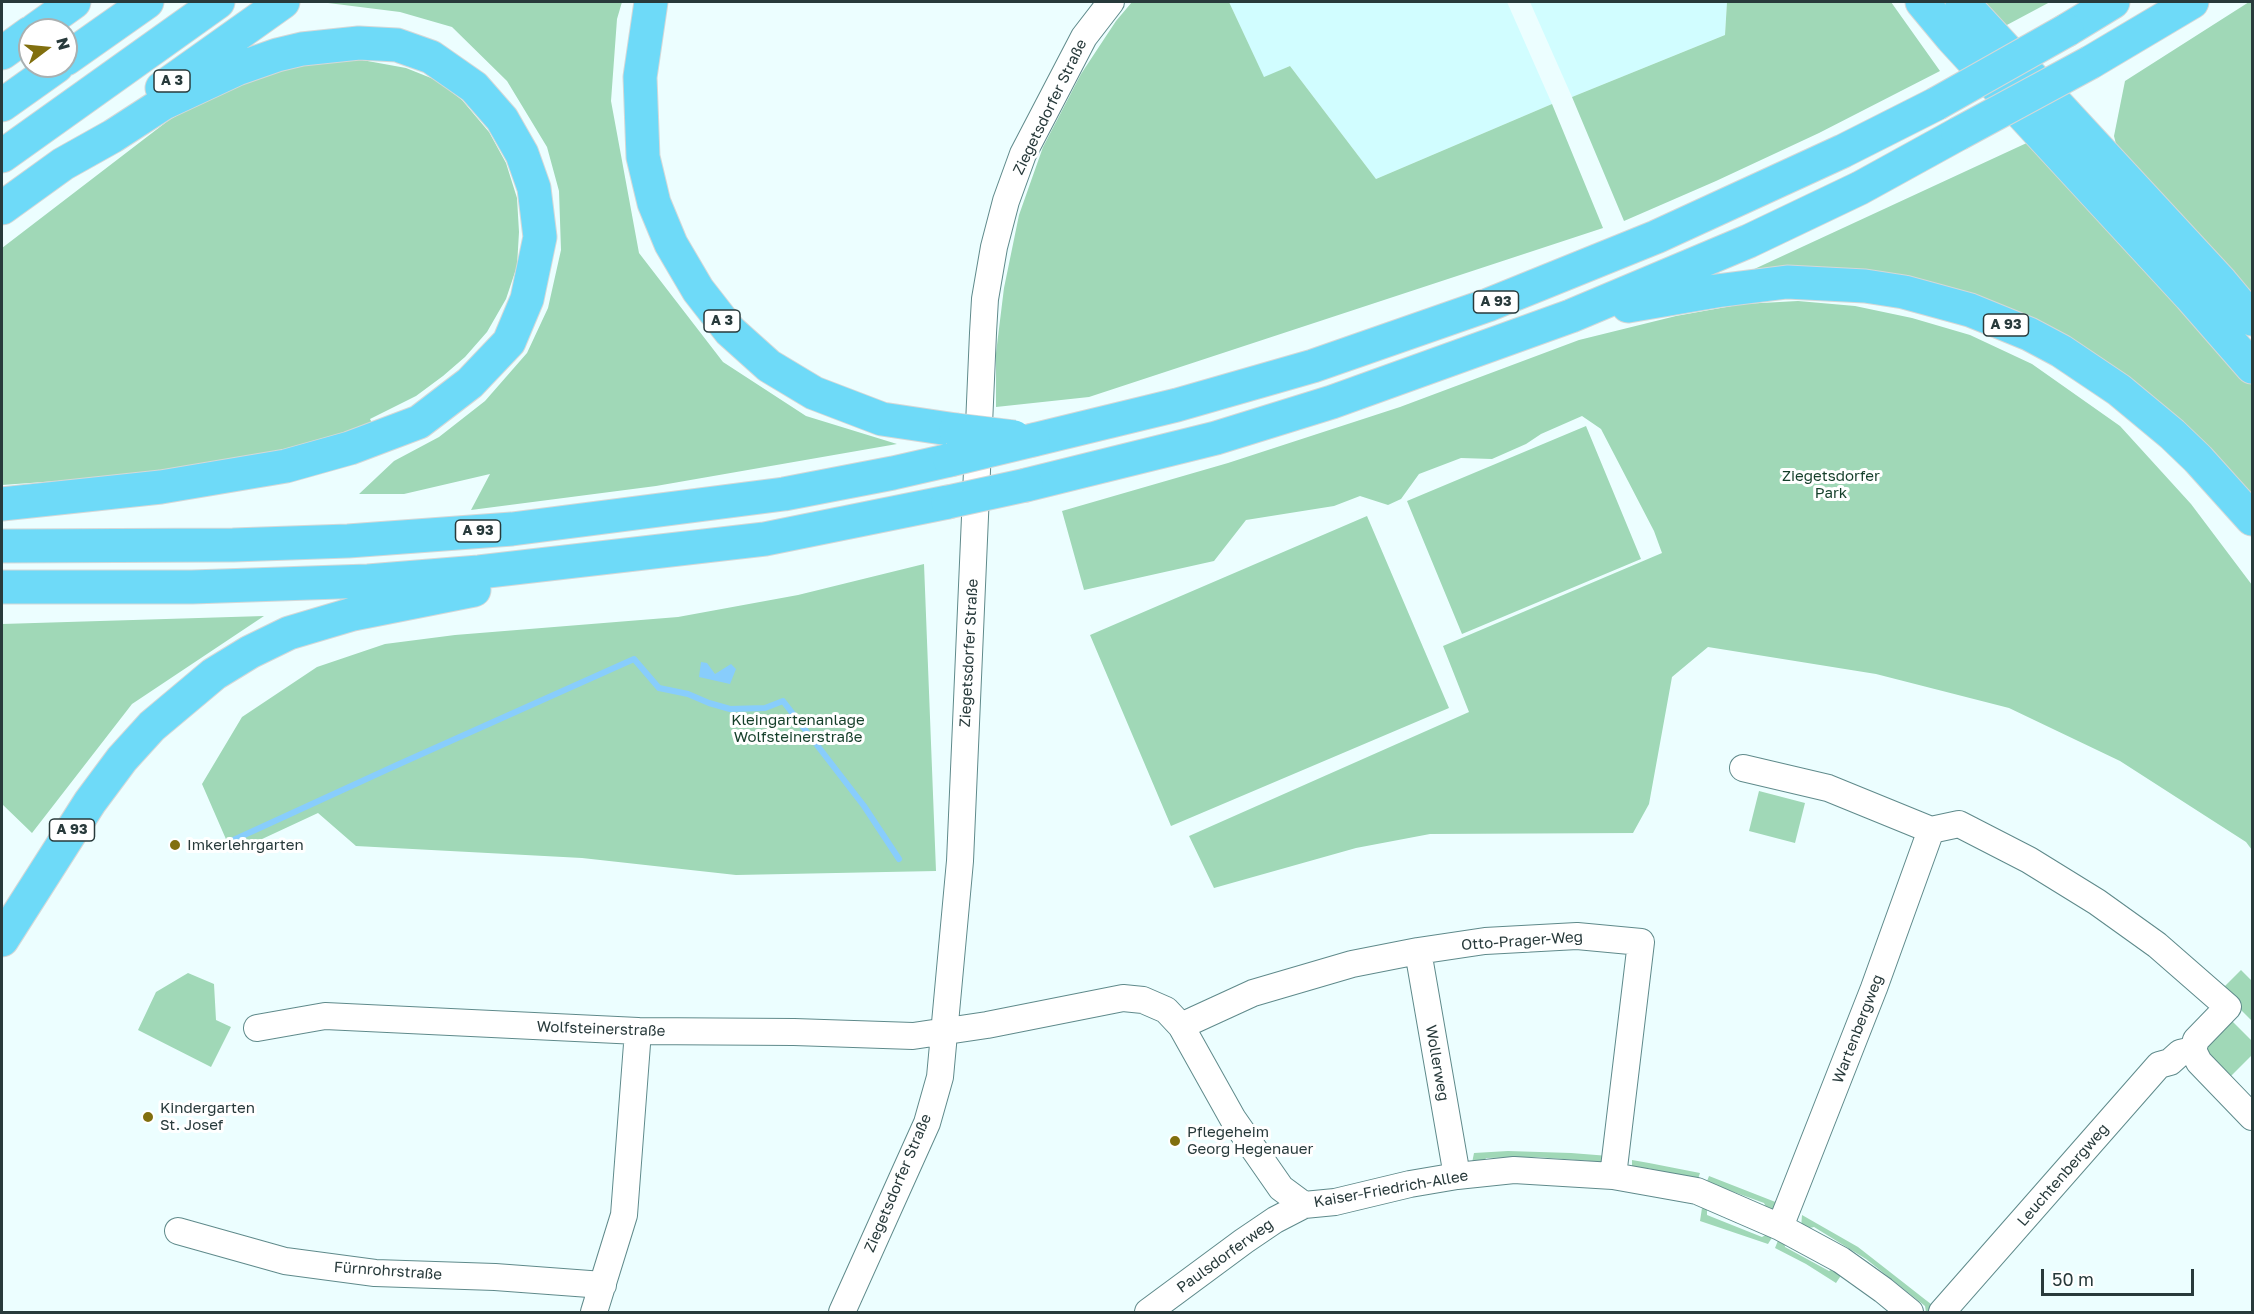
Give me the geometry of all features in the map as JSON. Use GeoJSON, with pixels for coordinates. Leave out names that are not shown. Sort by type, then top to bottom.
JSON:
{"type":"FeatureCollection","features":[{"type":"Feature","properties":{"kind":"highway"},"geometry":{"type":"LineString","coordinates":[[51,18],[74,2]]}},
{"type":"Feature","properties":{"kind":"highway"},"geometry":{"type":"LineString","coordinates":[[78,51],[147,2]]}},
{"type":"Feature","properties":{"kind":"highway","name":"A 3"},"geometry":{"type":"LineString","coordinates":[[2,156],[218,2]]}},
{"type":"Feature","properties":{"kind":"highway","name":"A 3"},"geometry":{"type":"LineString","coordinates":[[63,164],[99,131],[283,2]]}},
{"type":"Feature","properties":{"kind":"highway","name":"A 3"},"geometry":{"type":"LineString","coordinates":[[651,2],[640,77],[643,157],[654,203],[671,244],[698,290],[730,331],[769,366],[814,393],[953,445],[1033,440]]}},
{"type":"Feature","properties":{"kind":"highway"},"geometry":{"type":"LineString","coordinates":[[1922,2],[1952,38],[2253,367]]}},
{"type":"Feature","properties":{"kind":"highway"},"geometry":{"type":"LineString","coordinates":[[1962,2],[2253,319]]}},
{"type":"Feature","properties":{"kind":"highway","name":"A 93"},"geometry":{"type":"LineString","coordinates":[[2,586],[192,587],[356,582],[535,567],[765,539],[1026,485],[1216,438],[1332,402],[1571,316],[1749,241],[1860,188],[2091,62],[2192,2]]}},
{"type":"Feature","properties":{"kind":"highway","name":"A 93"},"geometry":{"type":"LineString","coordinates":[[1033,440],[1177,405],[1313,366],[1488,305],[1656,237],[1843,152],[1936,104],[2067,30],[2105,4]]}},
{"type":"Feature","properties":{"kind":"highway"},"geometry":{"type":"LineString","coordinates":[[2,53],[18,42]]}},
{"type":"Feature","properties":{"kind":"highway"},"geometry":{"type":"LineString","coordinates":[[2,208],[63,164],[164,103],[237,69],[302,49],[359,43],[397,45],[431,57],[474,87],[502,119],[522,154],[534,188],[540,237],[527,299],[509,342],[470,382],[419,422],[350,448],[286,465],[161,487],[2,504]]}},
{"type":"Feature","properties":{"kind":"highway"},"geometry":{"type":"LineString","coordinates":[[2,105],[40,78]]}},
{"type":"Feature","properties":{"kind":"highway","name":"A 93"},"geometry":{"type":"LineString","coordinates":[[1571,316],[1716,291],[1787,282],[1865,286],[1939,300],[2029,334],[2090,368],[2172,434],[2253,519]]}},
{"type":"Feature","properties":{"kind":"highway","name":"A 93"},"geometry":{"type":"LineString","coordinates":[[2,546],[348,541],[512,529],[784,494],[893,473],[953,445]]}},
{"type":"Feature","properties":{"kind":"highway","name":"A 93"},"geometry":{"type":"LineString","coordinates":[[2,940],[90,802],[122,759],[152,726],[214,674],[250,652],[290,633],[354,614],[476,590],[535,567]]}},
{"type":"Feature","properties":{"kind":"street","name":"Ziegetsdorfer Straße"},"geometry":{"type":"LineString","coordinates":[[842,1312],[927,1123],[940,1077],[960,861],[986,298],[997,236],[1006,201],[1023,154],[1084,37],[1111,2]]}},
{"type":"Feature","properties":{"kind":"street"},"geometry":{"type":"LineString","coordinates":[[1743,768],[1828,788],[1931,830],[1959,824],[2029,861],[2097,902],[2157,945],[2228,1006],[2196,1040],[2193,1050],[2199,1062],[2253,1117]]}},
{"type":"Feature","properties":{"kind":"street","name":"Wartenbergweg"},"geometry":{"type":"LineString","coordinates":[[1780,1227],[1874,988],[1931,830]]}},
{"type":"Feature","properties":{"kind":"street","name":"Otto-Prager-Weg"},"geometry":{"type":"LineString","coordinates":[[1181,1026],[1252,993],[1352,964],[1418,951],[1485,941],[1577,936],[1641,942],[1613,1176]]}},
{"type":"Feature","properties":{"kind":"street","name":"Wollerweg"},"geometry":{"type":"LineString","coordinates":[[1418,951],[1456,1176]]}},
{"type":"Feature","properties":{"kind":"street","name":"Kaiser-Friedrich-Allee"},"geometry":{"type":"LineString","coordinates":[[945,1031],[1123,998],[1143,1000],[1166,1010],[1181,1026],[1233,1119],[1281,1188],[1304,1205],[1335,1202],[1410,1184],[1456,1176],[1514,1170],[1613,1176],[1697,1191],[1780,1227],[1841,1260],[1910,1312]]}},
{"type":"Feature","properties":{"kind":"street","name":"Wolfsteinerstraße"},"geometry":{"type":"LineString","coordinates":[[258,1028],[325,1016],[638,1031],[794,1032],[913,1036],[945,1031]]}},
{"type":"Feature","properties":{"kind":"street"},"geometry":{"type":"LineString","coordinates":[[594,1312],[624,1215],[638,1031]]}},
{"type":"Feature","properties":{"kind":"street","name":"Leuchtenbergweg"},"geometry":{"type":"LineString","coordinates":[[1942,1312],[2159,1065],[2170,1062],[2180,1053],[2193,1050]]}},
{"type":"Feature","properties":{"kind":"street","name":"Paulsdorferweg"},"geometry":{"type":"LineString","coordinates":[[1148,1312],[1244,1241],[1275,1220],[1304,1205]]}},
{"type":"Feature","properties":{"kind":"street","name":"Fürnrohrstraße"},"geometry":{"type":"LineString","coordinates":[[178,1231],[285,1261],[364,1272],[495,1277],[603,1286]]}},
{"type":"Feature","properties":{"kind":"shaded area"},"geometry":{"type":"Polygon","coordinates":[[[1229,2],[1507,2],[1552,104],[1376,179],[1290,66],[1264,78],[1229,2]]]}},
{"type":"Feature","properties":{"kind":"shaded area"},"geometry":{"type":"Polygon","coordinates":[[[1530,2],[1727,2],[1725,35],[1572,97],[1530,2]]]}},
{"type":"Feature","properties":{"kind":"green space"},"geometry":{"type":"Polygon","coordinates":[[[320,2],[622,2],[617,19],[611,101],[639,253],[723,362],[806,416],[897,444],[656,486],[471,510],[490,474],[404,494],[359,494],[394,461],[439,437],[485,401],[527,353],[548,308],[561,250],[559,191],[547,147],[507,81],[452,27],[400,12],[320,2]]]}},
{"type":"Feature","properties":{"kind":"green space"},"geometry":{"type":"Polygon","coordinates":[[[1132,2],[1229,2],[1264,77],[1290,66],[1376,179],[1552,104],[1603,228],[1089,397],[996,407],[996,353],[1004,288],[1019,215],[1043,147],[1081,74],[1116,21],[1132,2]]]}},
{"type":"Feature","properties":{"kind":"green space"},"geometry":{"type":"Polygon","coordinates":[[[1727,2],[1891,2],[1940,71],[1819,133],[1624,221],[1572,97],[1725,35],[1727,2]]]}},
{"type":"Feature","properties":{"kind":"green space"},"geometry":{"type":"Polygon","coordinates":[[[1983,2],[2050,2],[2005,26],[1983,2]]]}},
{"type":"Feature","properties":{"kind":"green space"},"geometry":{"type":"Polygon","coordinates":[[[2252,2],[2252,297],[2118,152],[2114,136],[2125,81],[2252,2]]]}},
{"type":"Feature","properties":{"kind":"green space"},"geometry":{"type":"Polygon","coordinates":[[[326,59],[362,60],[406,68],[436,80],[462,100],[489,132],[506,163],[517,198],[519,232],[517,266],[506,299],[487,332],[465,357],[443,376],[416,396],[370,419],[373,425],[317,443],[251,458],[141,475],[2,485],[2,248],[169,120],[222,91],[270,72],[326,59]]]}},
{"type":"Feature","properties":{"kind":"green space"},"geometry":{"type":"Polygon","coordinates":[[[2031,141],[2226,352],[2252,385],[2252,500],[2081,345],[1750,271],[2031,141]]]}},
{"type":"Feature","properties":{"kind":"green space","name":"Ziegetsdorfer Park"},"geometry":{"type":"Polygon","coordinates":[[[1798,301],[1855,306],[1912,318],[1970,335],[2032,364],[2120,426],[2191,504],[2252,585],[2252,850],[2246,842],[2120,761],[2009,708],[1876,674],[1708,647],[1672,677],[1649,804],[1633,833],[1430,834],[1356,848],[1214,888],[1189,836],[1469,712],[1443,646],[1662,553],[1654,531],[1601,429],[1582,416],[1492,459],[1461,458],[1419,474],[1401,499],[1388,505],[1360,496],[1334,506],[1246,520],[1214,561],[1084,590],[1062,511],[1228,463],[1400,407],[1579,340],[1676,316],[1743,304],[1798,301]]]}},
{"type":"Feature","properties":{"kind":"green space"},"geometry":{"type":"Polygon","coordinates":[[[1586,426],[1641,559],[1462,634],[1407,501],[1586,426]]]}},
{"type":"Feature","properties":{"kind":"green space"},"geometry":{"type":"Polygon","coordinates":[[[1367,516],[1449,708],[1171,826],[1090,635],[1367,516]]]}},
{"type":"Feature","properties":{"kind":"green space","name":"Kleingartenanlage Wolfsteinerstraße"},"geometry":{"type":"Polygon","coordinates":[[[924,564],[936,871],[736,875],[582,858],[356,846],[318,813],[232,853],[202,784],[242,717],[317,667],[385,644],[455,635],[678,617],[798,595],[924,564]]]}},
{"type":"Feature","properties":{"kind":"green space"},"geometry":{"type":"Polygon","coordinates":[[[264,616],[132,704],[32,833],[2,804],[2,624],[264,616]]]}},
{"type":"Feature","properties":{"kind":"green space"},"geometry":{"type":"Polygon","coordinates":[[[1759,791],[1805,803],[1795,843],[1749,831],[1759,791]]]}},
{"type":"Feature","properties":{"kind":"green space"},"geometry":{"type":"Polygon","coordinates":[[[2241,970],[2252,981],[2252,1021],[2221,990],[2241,970]]]}},
{"type":"Feature","properties":{"kind":"green space"},"geometry":{"type":"Polygon","coordinates":[[[188,973],[214,984],[216,1020],[231,1027],[211,1067],[138,1030],[156,992],[188,973]]]}},
{"type":"Feature","properties":{"kind":"green space"},"geometry":{"type":"Polygon","coordinates":[[[2231,1020],[2252,1041],[2252,1055],[2228,1079],[2206,1052],[2207,1045],[2231,1020]]]}},
{"type":"Feature","properties":{"kind":"green space"},"geometry":{"type":"Polygon","coordinates":[[[1508,1151],[1609,1156],[1602,1166],[1592,1167],[1590,1161],[1536,1157],[1486,1158],[1481,1166],[1471,1168],[1474,1153],[1508,1151]]]}},
{"type":"Feature","properties":{"kind":"green space"},"geometry":{"type":"Polygon","coordinates":[[[1632,1160],[1700,1173],[1696,1185],[1682,1176],[1647,1168],[1640,1172],[1632,1171],[1632,1160]]]}},
{"type":"Feature","properties":{"kind":"green space"},"geometry":{"type":"Polygon","coordinates":[[[1709,1176],[1778,1203],[1774,1213],[1768,1211],[1764,1203],[1720,1187],[1713,1191],[1704,1189],[1709,1176]]]}},
{"type":"Feature","properties":{"kind":"green space"},"geometry":{"type":"Polygon","coordinates":[[[1702,1208],[1707,1210],[1707,1215],[1762,1237],[1769,1233],[1773,1236],[1768,1244],[1700,1221],[1702,1208]]]}},
{"type":"Feature","properties":{"kind":"green space"},"geometry":{"type":"Polygon","coordinates":[[[1802,1215],[1858,1247],[1936,1308],[1931,1312],[1926,1312],[1925,1306],[1866,1259],[1814,1227],[1801,1228],[1802,1215]]]}},
{"type":"Feature","properties":{"kind":"green space"},"geometry":{"type":"Polygon","coordinates":[[[1779,1238],[1784,1240],[1785,1247],[1829,1271],[1834,1268],[1842,1274],[1836,1283],[1775,1248],[1779,1238]]]}},
{"type":"Feature","properties":{"kind":"water"},"geometry":{"type":"Polygon","coordinates":[[[701,662],[707,663],[715,674],[731,664],[736,669],[730,684],[699,677],[701,662]]]}},
{"type":"Feature","properties":{"kind":"waterway"},"geometry":{"type":"LineString","coordinates":[[229,842],[634,659],[659,688],[688,694],[730,709],[765,708],[783,701],[864,806],[899,859]]}},
{"type":"Feature","properties":{"kind":"place","name":"Imkerlehrgarten"},"geometry":{"type":"Point","coordinates":[175,845]}},
{"type":"Feature","properties":{"kind":"place","name":"Kindergarten St. Josef"},"geometry":{"type":"Point","coordinates":[148,1117]}},
{"type":"Feature","properties":{"kind":"place","name":"Pflegeheim Georg Hegenauer"},"geometry":{"type":"Point","coordinates":[1175,1141]}}]}
